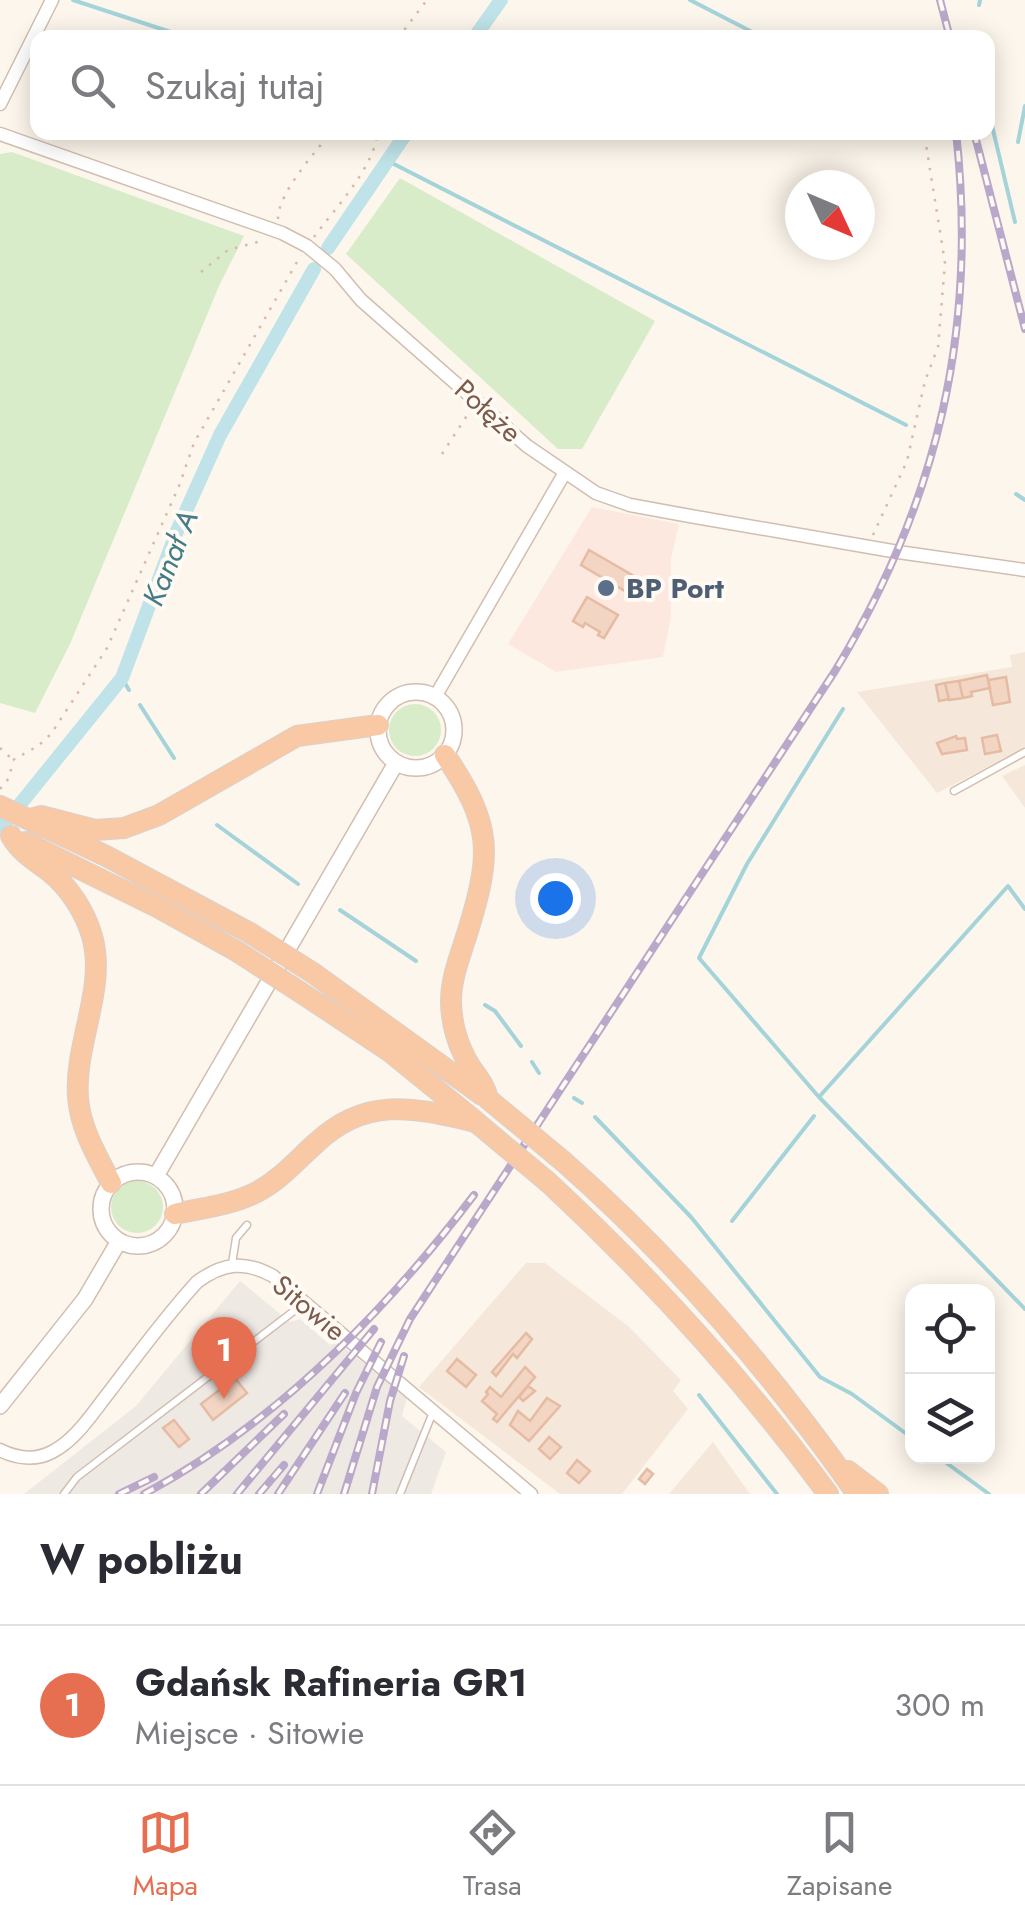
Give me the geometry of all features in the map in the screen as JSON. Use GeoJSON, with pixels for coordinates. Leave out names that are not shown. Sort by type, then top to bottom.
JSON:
{"type":"FeatureCollection","features":[{"type":"Feature","properties":{"kind":"highway"},"geometry":{"type":"LineString","coordinates":[[30,818],[40,816],[79,829],[124,828],[159,815],[298,736],[378,725]]}},
{"type":"Feature","properties":{"kind":"highway"},"geometry":{"type":"LineString","coordinates":[[445,755],[474,802],[484,835],[479,894],[456,968],[451,1005],[461,1048],[485,1086],[488,1100]]}},
{"type":"Feature","properties":{"kind":"highway"},"geometry":{"type":"LineString","coordinates":[[0,806],[250,933],[313,973],[488,1100],[564,1162],[664,1256],[717,1314],[857,1494]]}},
{"type":"Feature","properties":{"kind":"highway"},"geometry":{"type":"LineString","coordinates":[[5,834],[142,899],[238,952],[388,1052],[476,1122],[550,1183],[718,1354],[828,1494]]}},
{"type":"Feature","properties":{"kind":"highway"},"geometry":{"type":"LineString","coordinates":[[5,834],[20,851],[65,886],[92,937],[93,985],[78,1096],[85,1132],[111,1182]]}},
{"type":"Feature","properties":{"kind":"highway"},"geometry":{"type":"LineString","coordinates":[[175,1214],[234,1202],[260,1191],[330,1130],[360,1114],[408,1108],[476,1122]]}},
{"type":"Feature","properties":{"kind":"highway"},"geometry":{"type":"LineString","coordinates":[[834,1461],[878,1494]]}},
{"type":"Feature","properties":{"kind":"street"},"geometry":{"type":"LineString","coordinates":[[37,30],[52,0]]}},
{"type":"Feature","properties":{"kind":"street"},"geometry":{"type":"LineString","coordinates":[[0,104],[30,44]]}},
{"type":"Feature","properties":{"kind":"street","name":"Połęże"},"geometry":{"type":"LineString","coordinates":[[0,134],[282,233],[307,246],[335,269],[361,300],[527,446],[596,494],[630,504],[1025,570]]}},
{"type":"Feature","properties":{"kind":"street"},"geometry":{"type":"LineString","coordinates":[[435,698],[564,474]]}},
{"type":"Feature","properties":{"kind":"street"},"geometry":{"type":"LineString","coordinates":[[420,692],[435,698],[452,719],[453,738],[445,755],[422,768],[396,763],[383,751],[378,725],[389,703],[403,694],[420,692]]}},
{"type":"Feature","properties":{"kind":"street"},"geometry":{"type":"LineString","coordinates":[[156,1176],[396,763]]}},
{"type":"Feature","properties":{"kind":"street"},"geometry":{"type":"LineString","coordinates":[[128,1173],[156,1176],[173,1196],[175,1214],[171,1225],[154,1242],[142,1246],[118,1241],[105,1227],[100,1209],[105,1190],[128,1173]]}},
{"type":"Feature","properties":{"kind":"street"},"geometry":{"type":"LineString","coordinates":[[0,1406],[85,1300],[118,1241]]}},
{"type":"Feature","properties":{"kind":"street"},"geometry":{"type":"LineString","coordinates":[[0,1450],[30,1458],[62,1446],[197,1282],[213,1270],[232,1264]]}},
{"type":"Feature","properties":{"kind":"street","name":"Sitowie"},"geometry":{"type":"LineString","coordinates":[[232,1264],[256,1266],[273,1276],[531,1494]]}},
{"type":"Feature","properties":{"kind":"lane"},"geometry":{"type":"LineString","coordinates":[[954,791],[1025,752]]}},
{"type":"Feature","properties":{"kind":"lane"},"geometry":{"type":"LineString","coordinates":[[232,1264],[236,1238],[247,1225]]}},
{"type":"Feature","properties":{"kind":"lane"},"geometry":{"type":"LineString","coordinates":[[64,1494],[77,1477],[304,1303]]}},
{"type":"Feature","properties":{"kind":"lane"},"geometry":{"type":"LineString","coordinates":[[400,1494],[432,1412]]}},
{"type":"Feature","properties":{"kind":"path"},"geometry":{"type":"LineString","coordinates":[[404,30],[428,0]]}},
{"type":"Feature","properties":{"kind":"path"},"geometry":{"type":"LineString","coordinates":[[200,272],[228,250],[282,233],[278,209],[325,140]]}},
{"type":"Feature","properties":{"kind":"path"},"geometry":{"type":"LineString","coordinates":[[0,789],[9,778],[13,760],[51,734],[106,648],[194,444],[307,246],[367,164],[377,140]]}},
{"type":"Feature","properties":{"kind":"path"},"geometry":{"type":"LineString","coordinates":[[869,546],[908,461],[938,347],[944,263],[925,140]]}},
{"type":"Feature","properties":{"kind":"path"},"geometry":{"type":"LineString","coordinates":[[442,454],[477,400]]}},
{"type":"Feature","properties":{"kind":"path"},"geometry":{"type":"LineString","coordinates":[[0,748],[13,760]]}},
{"type":"Feature","properties":{"kind":"shaded area","name":"BP Port"},"geometry":{"type":"Polygon","coordinates":[[[592,507],[679,524],[671,558],[671,618],[663,657],[556,672],[508,644],[592,507]]]}},
{"type":"Feature","properties":{"kind":"shaded area"},"geometry":{"type":"Polygon","coordinates":[[[1025,652],[1025,748],[937,793],[857,692],[1012,667],[1010,655],[1025,652]]]}},
{"type":"Feature","properties":{"kind":"shaded area"},"geometry":{"type":"Polygon","coordinates":[[[1025,765],[1025,808],[1002,776],[1025,765]]]}},
{"type":"Feature","properties":{"kind":"shaded area"},"geometry":{"type":"Polygon","coordinates":[[[526,1263],[545,1263],[628,1326],[681,1380],[673,1391],[688,1409],[622,1494],[560,1494],[419,1387],[526,1263]]]}},
{"type":"Feature","properties":{"kind":"shaded area"},"geometry":{"type":"Polygon","coordinates":[[[240,1281],[290,1322],[300,1319],[330,1345],[335,1340],[407,1398],[402,1416],[446,1452],[431,1494],[24,1494],[136,1406],[240,1281]]]}},
{"type":"Feature","properties":{"kind":"shaded area"},"geometry":{"type":"Polygon","coordinates":[[[713,1442],[750,1494],[669,1494],[713,1442]]]}},
{"type":"Feature","properties":{"kind":"green space"},"geometry":{"type":"Polygon","coordinates":[[[12,152],[244,236],[219,286],[70,644],[35,713],[0,703],[0,154],[12,152]]]}},
{"type":"Feature","properties":{"kind":"green space"},"geometry":{"type":"Polygon","coordinates":[[[400,178],[655,321],[582,449],[558,449],[346,254],[400,178]]]}},
{"type":"Feature","properties":{"kind":"green space"},"geometry":{"type":"Polygon","coordinates":[[[415,704],[433,712],[441,730],[433,748],[415,756],[397,748],[389,730],[397,712],[415,704]]]}},
{"type":"Feature","properties":{"kind":"green space"},"geometry":{"type":"Polygon","coordinates":[[[137,1181],[156,1188],[163,1207],[156,1226],[137,1233],[118,1226],[111,1207],[118,1188],[137,1181]]]}},
{"type":"Feature","properties":{"kind":"building"},"geometry":{"type":"Polygon","coordinates":[[[589,550],[639,579],[630,594],[581,565],[589,550]]]}},
{"type":"Feature","properties":{"kind":"building"},"geometry":{"type":"Polygon","coordinates":[[[587,597],[618,615],[604,638],[585,623],[583,627],[573,621],[587,597]]]}},
{"type":"Feature","properties":{"kind":"building"},"geometry":{"type":"Polygon","coordinates":[[[987,675],[990,688],[963,698],[959,681],[987,675]]]}},
{"type":"Feature","properties":{"kind":"building"},"geometry":{"type":"Polygon","coordinates":[[[1006,677],[1010,702],[993,705],[988,680],[1006,677]]]}},
{"type":"Feature","properties":{"kind":"building"},"geometry":{"type":"Polygon","coordinates":[[[959,681],[963,698],[949,700],[945,683],[959,681]]]}},
{"type":"Feature","properties":{"kind":"building"},"geometry":{"type":"Polygon","coordinates":[[[945,683],[949,699],[939,701],[936,685],[945,683]]]}},
{"type":"Feature","properties":{"kind":"building"},"geometry":{"type":"Polygon","coordinates":[[[997,735],[1001,751],[985,754],[982,738],[997,735]]]}},
{"type":"Feature","properties":{"kind":"building"},"geometry":{"type":"Polygon","coordinates":[[[956,736],[965,738],[967,750],[942,754],[937,743],[956,736]]]}},
{"type":"Feature","properties":{"kind":"building"},"geometry":{"type":"Polygon","coordinates":[[[526,1333],[532,1339],[517,1358],[513,1354],[496,1376],[492,1372],[526,1333]]]}},
{"type":"Feature","properties":{"kind":"building"},"geometry":{"type":"Polygon","coordinates":[[[457,1359],[476,1375],[466,1387],[447,1371],[457,1359]]]}},
{"type":"Feature","properties":{"kind":"building"},"geometry":{"type":"Polygon","coordinates":[[[525,1367],[535,1377],[497,1422],[493,1419],[497,1414],[482,1401],[486,1392],[490,1387],[501,1397],[525,1367]]]}},
{"type":"Feature","properties":{"kind":"building"},"geometry":{"type":"Polygon","coordinates":[[[235,1378],[247,1393],[213,1420],[201,1404],[235,1378]]]}},
{"type":"Feature","properties":{"kind":"building"},"geometry":{"type":"Polygon","coordinates":[[[528,1386],[535,1391],[523,1401],[519,1397],[528,1386]]]}},
{"type":"Feature","properties":{"kind":"building"},"geometry":{"type":"Polygon","coordinates":[[[547,1398],[560,1406],[529,1441],[510,1425],[518,1411],[530,1421],[547,1398]]]}},
{"type":"Feature","properties":{"kind":"building"},"geometry":{"type":"Polygon","coordinates":[[[174,1420],[189,1439],[179,1447],[163,1428],[174,1420]]]}},
{"type":"Feature","properties":{"kind":"building"},"geometry":{"type":"Polygon","coordinates":[[[549,1437],[561,1447],[550,1459],[539,1449],[549,1437]]]}},
{"type":"Feature","properties":{"kind":"building"},"geometry":{"type":"Polygon","coordinates":[[[577,1460],[590,1471],[579,1483],[567,1473],[577,1460]]]}},
{"type":"Feature","properties":{"kind":"building"},"geometry":{"type":"Polygon","coordinates":[[[647,1469],[653,1474],[645,1484],[639,1479],[647,1469]]]}},
{"type":"Feature","properties":{"kind":"waterway"},"geometry":{"type":"LineString","coordinates":[[73,0],[165,30]]}},
{"type":"Feature","properties":{"kind":"waterway","name":"Kanał A"},"geometry":{"type":"LineString","coordinates":[[480,30],[501,0]]}},
{"type":"Feature","properties":{"kind":"waterway"},"geometry":{"type":"LineString","coordinates":[[690,0],[748,30]]}},
{"type":"Feature","properties":{"kind":"waterway"},"geometry":{"type":"LineString","coordinates":[[979,5],[980,0]]}},
{"type":"Feature","properties":{"kind":"waterway"},"geometry":{"type":"LineString","coordinates":[[1018,142],[1025,106]]}},
{"type":"Feature","properties":{"kind":"waterway"},"geometry":{"type":"LineString","coordinates":[[995,138],[1015,222]]}},
{"type":"Feature","properties":{"kind":"waterway","name":"Kanał A"},"geometry":{"type":"LineString","coordinates":[[328,248],[402,140]]}},
{"type":"Feature","properties":{"kind":"waterway"},"geometry":{"type":"LineString","coordinates":[[388,161],[906,425]]}},
{"type":"Feature","properties":{"kind":"waterway","name":"Kanał A"},"geometry":{"type":"LineString","coordinates":[[0,829],[122,678],[177,531],[220,435],[314,269]]}},
{"type":"Feature","properties":{"kind":"waterway"},"geometry":{"type":"LineString","coordinates":[[1016,494],[1025,500]]}},
{"type":"Feature","properties":{"kind":"waterway"},"geometry":{"type":"LineString","coordinates":[[122,678],[129,690]]}},
{"type":"Feature","properties":{"kind":"waterway"},"geometry":{"type":"LineString","coordinates":[[140,705],[174,758]]}},
{"type":"Feature","properties":{"kind":"waterway"},"geometry":{"type":"LineString","coordinates":[[818,1096],[699,958],[747,864],[843,709]]}},
{"type":"Feature","properties":{"kind":"waterway"},"geometry":{"type":"LineString","coordinates":[[217,825],[298,884]]}},
{"type":"Feature","properties":{"kind":"waterway"},"geometry":{"type":"LineString","coordinates":[[1025,909],[1008,886],[819,1097],[1025,1309]]}},
{"type":"Feature","properties":{"kind":"waterway"},"geometry":{"type":"LineString","coordinates":[[340,910],[416,961]]}},
{"type":"Feature","properties":{"kind":"waterway"},"geometry":{"type":"LineString","coordinates":[[485,1005],[495,1011],[521,1046]]}},
{"type":"Feature","properties":{"kind":"waterway"},"geometry":{"type":"LineString","coordinates":[[532,1062],[539,1073]]}},
{"type":"Feature","properties":{"kind":"waterway"},"geometry":{"type":"LineString","coordinates":[[574,1098],[582,1103]]}},
{"type":"Feature","properties":{"kind":"waterway"},"geometry":{"type":"LineString","coordinates":[[732,1221],[814,1116]]}},
{"type":"Feature","properties":{"kind":"waterway"},"geometry":{"type":"LineString","coordinates":[[595,1117],[691,1217],[820,1377],[852,1394],[905,1433]]}},
{"type":"Feature","properties":{"kind":"waterway"},"geometry":{"type":"LineString","coordinates":[[699,1395],[777,1494]]}},
{"type":"Feature","properties":{"kind":"waterway"},"geometry":{"type":"LineString","coordinates":[[948,1464],[989,1494]]}},
{"type":"Feature","properties":{"kind":"railway"},"geometry":{"type":"LineString","coordinates":[[940,0],[948,30]]}},
{"type":"Feature","properties":{"kind":"railway"},"geometry":{"type":"LineString","coordinates":[[344,1494],[377,1387],[410,1319],[835,671],[871,607],[900,543],[924,478],[955,345],[961,276],[957,140]]}},
{"type":"Feature","properties":{"kind":"railway"},"geometry":{"type":"LineString","coordinates":[[976,140],[1025,329]]}},
{"type":"Feature","properties":{"kind":"railway"},"geometry":{"type":"LineString","coordinates":[[144,1494],[238,1434],[325,1362],[403,1281],[474,1195]]}},
{"type":"Feature","properties":{"kind":"railway"},"geometry":{"type":"LineString","coordinates":[[237,1494],[374,1329]]}},
{"type":"Feature","properties":{"kind":"railway"},"geometry":{"type":"LineString","coordinates":[[317,1494],[356,1393],[381,1342]]}},
{"type":"Feature","properties":{"kind":"railway"},"geometry":{"type":"LineString","coordinates":[[372,1494],[390,1401],[404,1356]]}},
{"type":"Feature","properties":{"kind":"railway"},"geometry":{"type":"LineString","coordinates":[[278,1494],[345,1393]]}},
{"type":"Feature","properties":{"kind":"railway"},"geometry":{"type":"LineString","coordinates":[[201,1494],[284,1414]]}},
{"type":"Feature","properties":{"kind":"railway"},"geometry":{"type":"LineString","coordinates":[[259,1494],[284,1465]]}},
{"type":"Feature","properties":{"kind":"railway"},"geometry":{"type":"LineString","coordinates":[[119,1494],[154,1477]]}},
{"type":"Feature","properties":{"kind":"place","name":"BP Port"},"geometry":{"type":"Point","coordinates":[606,588]}},
{"type":"Feature","properties":{"kind":"place","name":"Gdańsk Rafineria GR1"},"geometry":{"type":"Point","coordinates":[224,1399]}}]}
